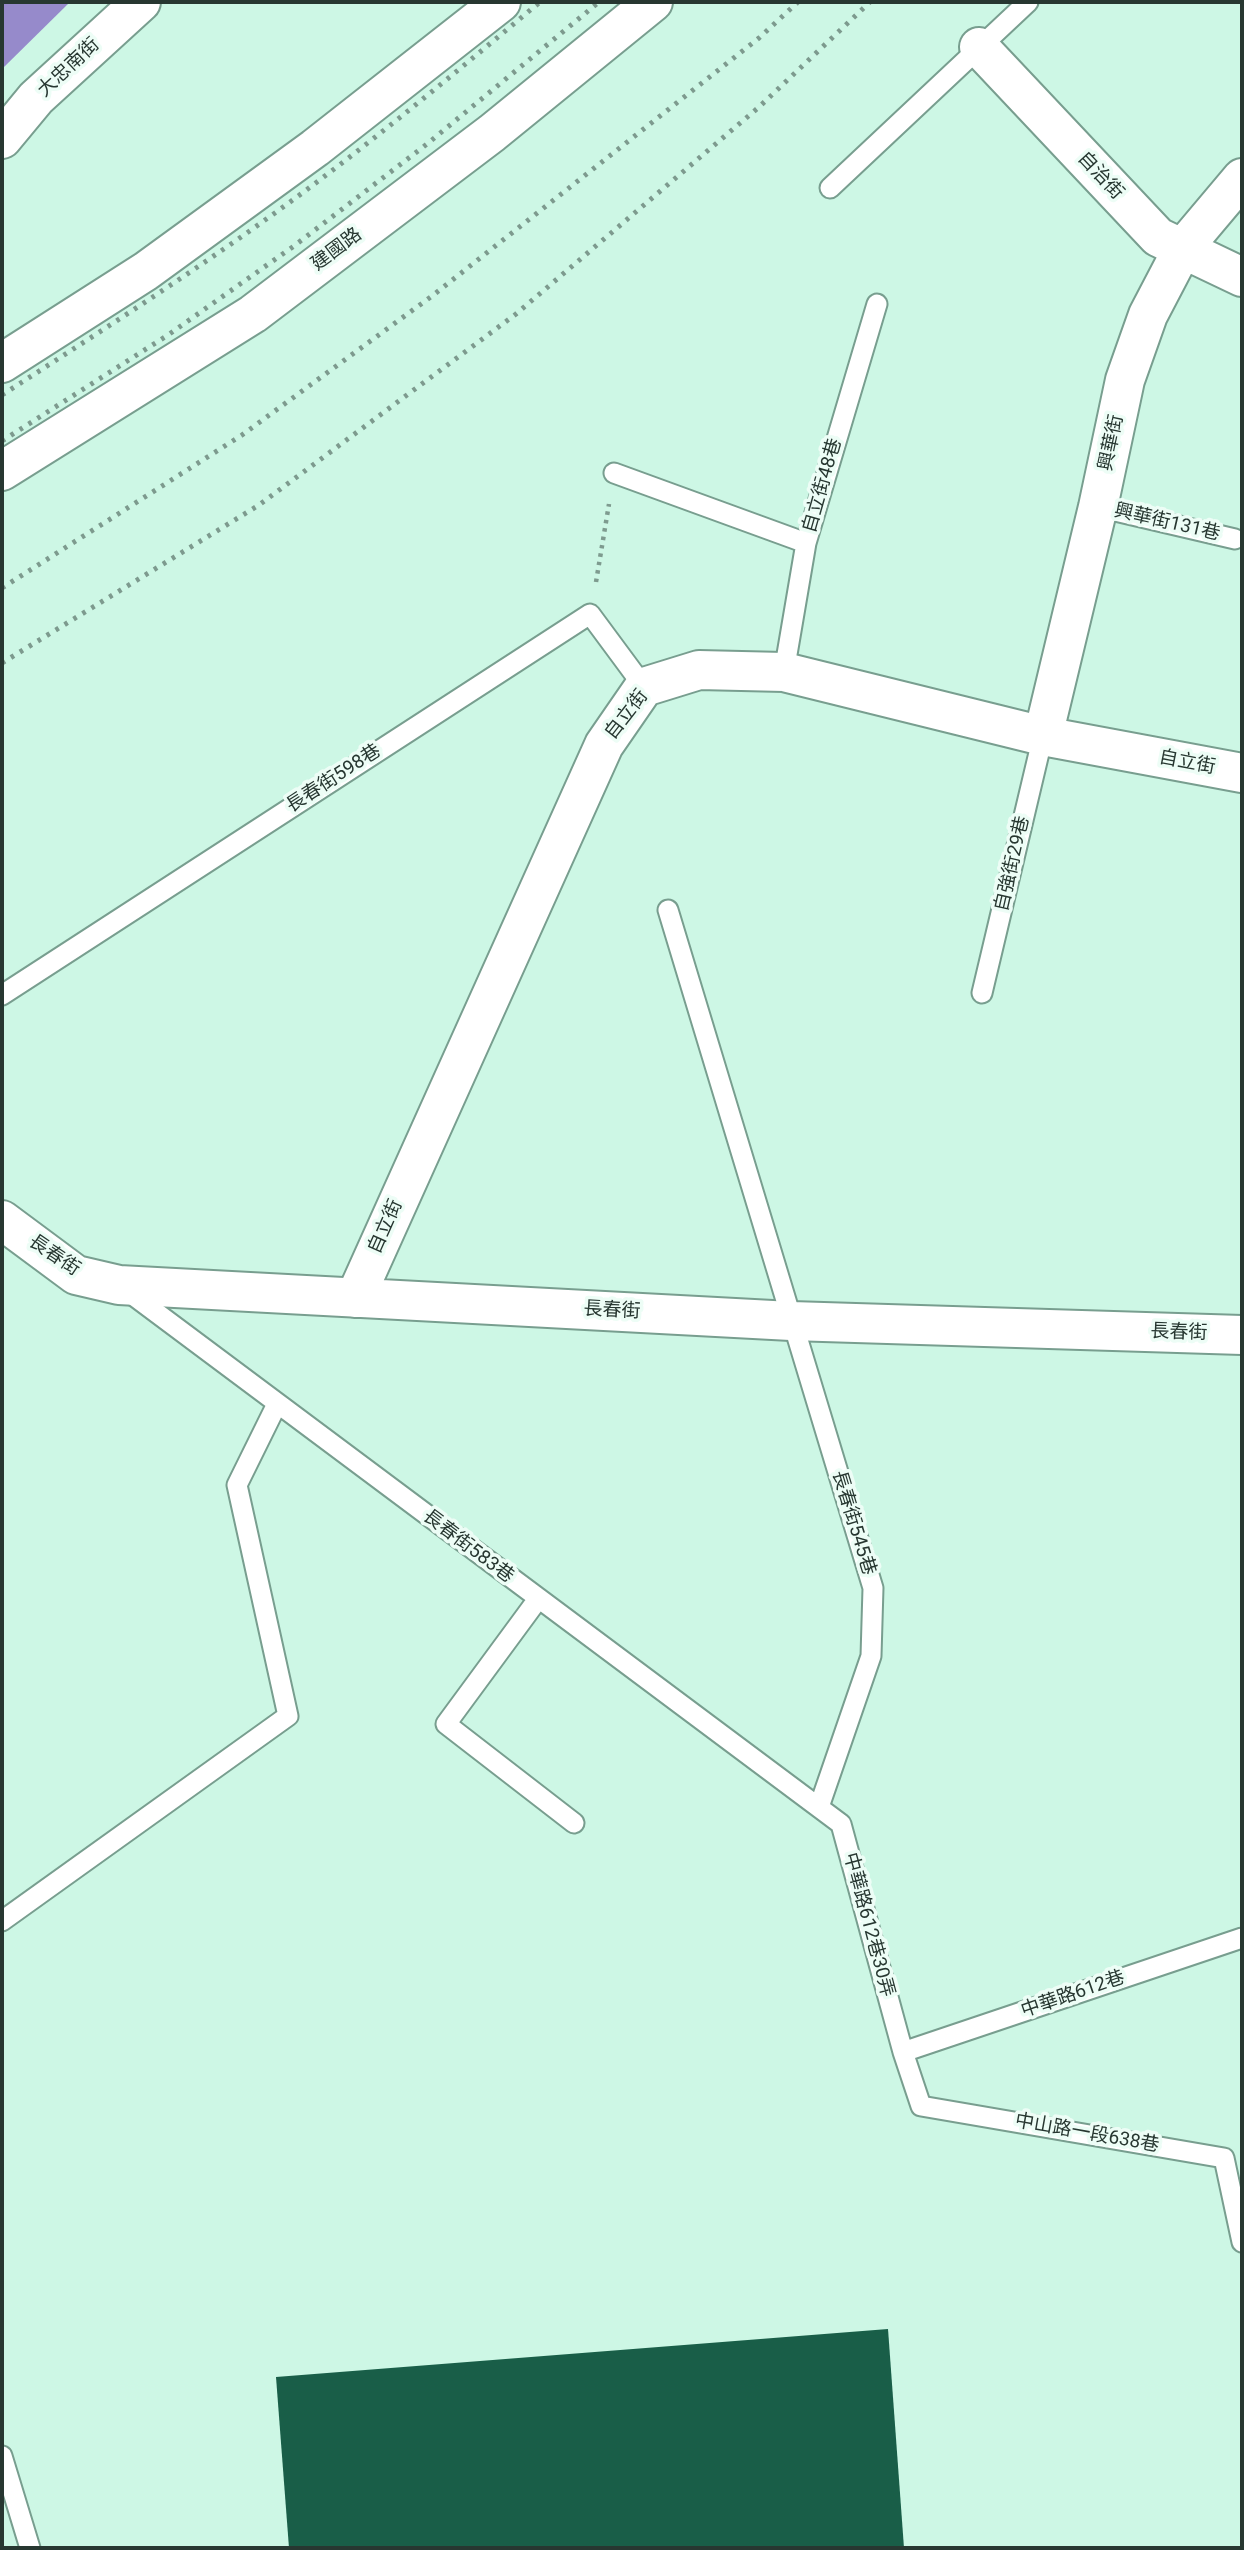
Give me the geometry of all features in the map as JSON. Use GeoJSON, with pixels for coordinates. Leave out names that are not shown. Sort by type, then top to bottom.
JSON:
{"type":"FeatureCollection","features":[{"type":"Feature","properties":{"kind":"street","name":"大忠南街"},"geometry":{"type":"LineString","coordinates":[[2,139],[36,97],[141,2]]}},
{"type":"Feature","properties":{"kind":"street"},"geometry":{"type":"LineString","coordinates":[[2,363],[146,271],[315,148],[501,2]]}},
{"type":"Feature","properties":{"kind":"street","name":"建國路"},"geometry":{"type":"LineString","coordinates":[[2,471],[253,314],[492,133],[653,2]]}},
{"type":"Feature","properties":{"kind":"street","name":"自治街"},"geometry":{"type":"LineString","coordinates":[[979,47],[1157,237],[1242,277]]}},
{"type":"Feature","properties":{"kind":"street","name":"興華街"},"geometry":{"type":"LineString","coordinates":[[1043,736],[1098,507],[1125,380],[1147,315],[1183,248],[1242,177]]}},
{"type":"Feature","properties":{"kind":"street","name":"自立街"},"geometry":{"type":"LineString","coordinates":[[355,1298],[604,745],[644,687],[699,670],[784,672],[1043,736],[1242,773]]}},
{"type":"Feature","properties":{"kind":"street","name":"長春街"},"geometry":{"type":"LineString","coordinates":[[2,1220],[76,1275],[119,1285],[791,1321],[1242,1335]]}},
{"type":"Feature","properties":{"kind":"lane"},"geometry":{"type":"LineString","coordinates":[[830,188],[1028,2]]}},
{"type":"Feature","properties":{"kind":"lane","name":"自立街48巷"},"geometry":{"type":"LineString","coordinates":[[784,672],[806,544],[877,304]]}},
{"type":"Feature","properties":{"kind":"lane"},"geometry":{"type":"LineString","coordinates":[[614,473],[806,544]]}},
{"type":"Feature","properties":{"kind":"lane","name":"興華街131巷"},"geometry":{"type":"LineString","coordinates":[[1098,507],[1235,540]]}},
{"type":"Feature","properties":{"kind":"lane"},"geometry":{"type":"LineString","coordinates":[[590,614],[644,687]]}},
{"type":"Feature","properties":{"kind":"lane","name":"長春街598巷"},"geometry":{"type":"LineString","coordinates":[[2,995],[590,614]]}},
{"type":"Feature","properties":{"kind":"lane","name":"自強街29巷"},"geometry":{"type":"LineString","coordinates":[[982,993],[1043,736]]}},
{"type":"Feature","properties":{"kind":"lane","name":"長春街545巷"},"geometry":{"type":"LineString","coordinates":[[668,910],[873,1588],[871,1656],[819,1807]]}},
{"type":"Feature","properties":{"kind":"lane","name":"長春街583巷"},"geometry":{"type":"LineString","coordinates":[[119,1285],[819,1807]]}},
{"type":"Feature","properties":{"kind":"lane"},"geometry":{"type":"LineString","coordinates":[[2,1921],[288,1716],[237,1485],[277,1404]]}},
{"type":"Feature","properties":{"kind":"lane"},"geometry":{"type":"LineString","coordinates":[[538,1599],[446,1724],[574,1823]]}},
{"type":"Feature","properties":{"kind":"lane","name":"中華路612巷30弄"},"geometry":{"type":"LineString","coordinates":[[819,1807],[841,1824],[903,2052]]}},
{"type":"Feature","properties":{"kind":"lane","name":"中華路612巷"},"geometry":{"type":"LineString","coordinates":[[903,2052],[1242,1938]]}},
{"type":"Feature","properties":{"kind":"lane","name":"中山路一段638巷"},"geometry":{"type":"LineString","coordinates":[[903,2052],[921,2106],[1224,2158],[1242,2242]]}},
{"type":"Feature","properties":{"kind":"lane"},"geometry":{"type":"LineString","coordinates":[[2,2456],[30,2548]]}},
{"type":"Feature","properties":{"kind":"path"},"geometry":{"type":"LineString","coordinates":[[590,614],[614,473]]}},
{"type":"Feature","properties":{"kind":"shaded area"},"geometry":{"type":"Polygon","coordinates":[[[2,2],[70,2],[2,69],[2,2]]]}},
{"type":"Feature","properties":{"kind":"building"},"geometry":{"type":"Polygon","coordinates":[[[888,2329],[904,2548],[289,2548],[276,2377],[888,2329]]]}},
{"type":"Feature","properties":{"kind":"railway"},"geometry":{"type":"LineString","coordinates":[[2,395],[279,210],[379,134],[540,2]]}},
{"type":"Feature","properties":{"kind":"railway"},"geometry":{"type":"LineString","coordinates":[[2,441],[168,335],[294,246],[427,144],[599,2]]}},
{"type":"Feature","properties":{"kind":"railway"},"geometry":{"type":"LineString","coordinates":[[2,588],[242,435],[432,296],[759,38],[798,2]]}},
{"type":"Feature","properties":{"kind":"railway"},"geometry":{"type":"LineString","coordinates":[[2,663],[259,505],[516,314],[759,107],[870,2]]}}]}
